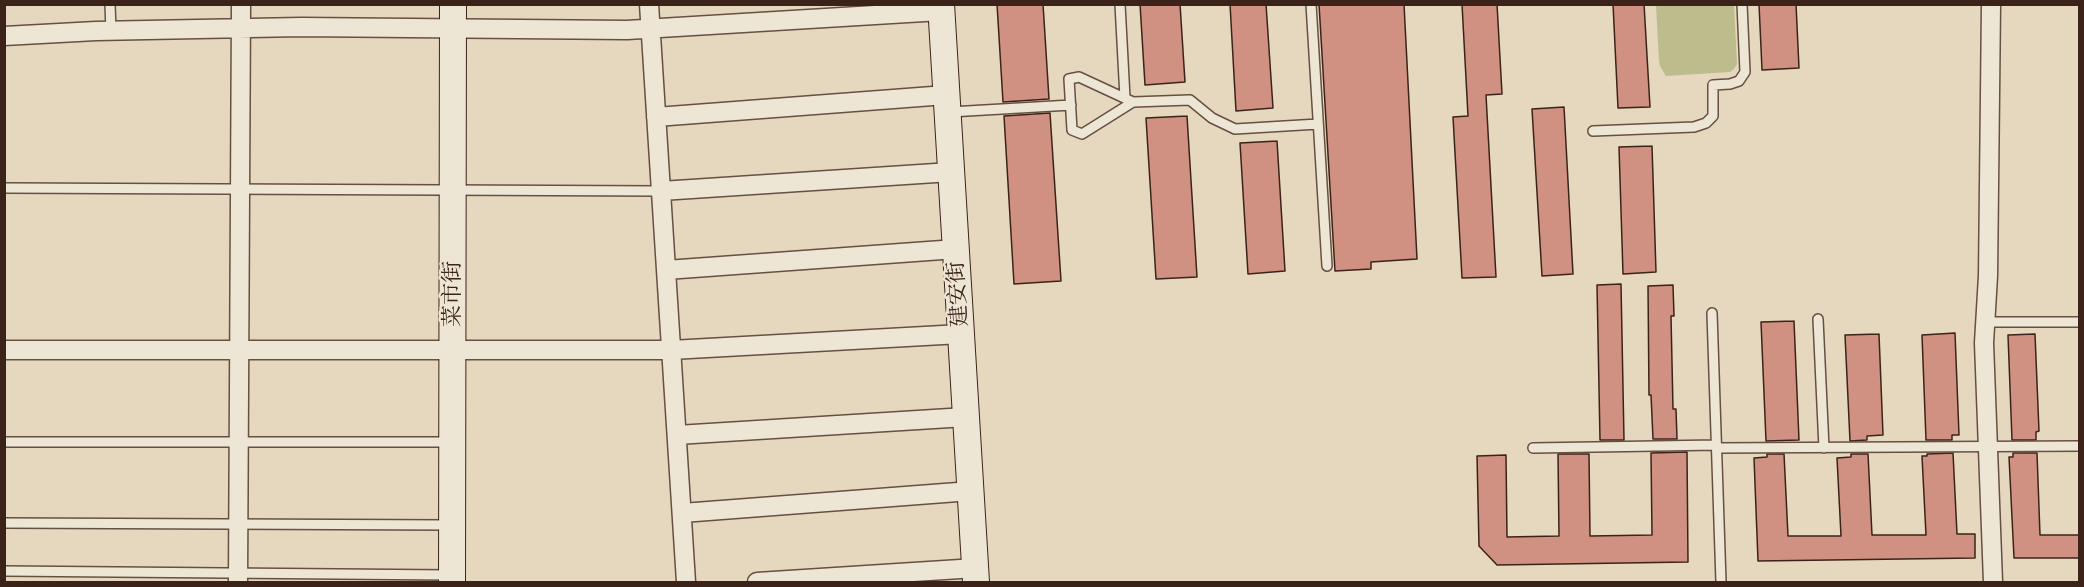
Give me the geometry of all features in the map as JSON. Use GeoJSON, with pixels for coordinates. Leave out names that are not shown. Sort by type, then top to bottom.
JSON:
{"type":"FeatureCollection","features":[{"type":"Feature","properties":{"kind":"main road","name":"建安街"},"geometry":{"type":"LineString","coordinates":[[941,8],[976,575]]}},
{"type":"Feature","properties":{"kind":"main road","name":"菜市街"},"geometry":{"type":"LineString","coordinates":[[452,579],[453,16]]}},
{"type":"Feature","properties":{"kind":"street"},"geometry":{"type":"LineString","coordinates":[[238,578],[241,4]]}},
{"type":"Feature","properties":{"kind":"street"},"geometry":{"type":"LineString","coordinates":[[649,4],[686,582]]}},
{"type":"Feature","properties":{"kind":"street"},"geometry":{"type":"LineString","coordinates":[[1991,4],[1988,276],[1984,343],[1993,582]]}},
{"type":"Feature","properties":{"kind":"street"},"geometry":{"type":"LineString","coordinates":[[4,36],[111,30],[240,28],[453,16],[650,29],[941,8]]}},
{"type":"Feature","properties":{"kind":"street"},"geometry":{"type":"LineString","coordinates":[[656,117],[947,104]]}},
{"type":"Feature","properties":{"kind":"street"},"geometry":{"type":"LineString","coordinates":[[661,191],[951,172]]}},
{"type":"Feature","properties":{"kind":"street"},"geometry":{"type":"LineString","coordinates":[[666,270],[956,249]]}},
{"type":"Feature","properties":{"kind":"street"},"geometry":{"type":"LineString","coordinates":[[4,350],[671,350],[961,334]]}},
{"type":"Feature","properties":{"kind":"street"},"geometry":{"type":"LineString","coordinates":[[677,435],[966,417]]}},
{"type":"Feature","properties":{"kind":"street"},"geometry":{"type":"LineString","coordinates":[[682,513],[971,491]]}},
{"type":"Feature","properties":{"kind":"street"},"geometry":{"type":"LineString","coordinates":[[757,582],[976,575]]}},
{"type":"Feature","properties":{"kind":"lane"},"geometry":{"type":"LineString","coordinates":[[110,4],[111,30]]}},
{"type":"Feature","properties":{"kind":"lane"},"geometry":{"type":"LineString","coordinates":[[1120,4],[1129,100]]}},
{"type":"Feature","properties":{"kind":"lane"},"geometry":{"type":"LineString","coordinates":[[1311,4],[1327,266]]}},
{"type":"Feature","properties":{"kind":"lane"},"geometry":{"type":"LineString","coordinates":[[1593,131],[1694,126],[1706,123],[1713,116],[1713,85],[1739,81],[1745,72],[1742,4]]}},
{"type":"Feature","properties":{"kind":"lane"},"geometry":{"type":"LineString","coordinates":[[1129,100],[1082,134],[1072,130],[1069,79],[1078,76],[1129,100],[1190,100],[1212,118],[1235,129],[1318,124]]}},
{"type":"Feature","properties":{"kind":"lane"},"geometry":{"type":"LineString","coordinates":[[947,104],[1071,105]]}},
{"type":"Feature","properties":{"kind":"lane"},"geometry":{"type":"LineString","coordinates":[[4,188],[661,191]]}},
{"type":"Feature","properties":{"kind":"lane"},"geometry":{"type":"LineString","coordinates":[[1712,313],[1721,582]]}},
{"type":"Feature","properties":{"kind":"lane"},"geometry":{"type":"LineString","coordinates":[[1818,319],[1824,448]]}},
{"type":"Feature","properties":{"kind":"lane"},"geometry":{"type":"LineString","coordinates":[[1985,322],[2079,322]]}},
{"type":"Feature","properties":{"kind":"lane"},"geometry":{"type":"LineString","coordinates":[[4,442],[453,442]]}},
{"type":"Feature","properties":{"kind":"lane"},"geometry":{"type":"LineString","coordinates":[[1533,448],[2079,446]]}},
{"type":"Feature","properties":{"kind":"lane"},"geometry":{"type":"LineString","coordinates":[[4,523],[452,525]]}},
{"type":"Feature","properties":{"kind":"lane"},"geometry":{"type":"LineString","coordinates":[[4,571],[238,578],[452,579]]}},
{"type":"Feature","properties":{"kind":"green space"},"geometry":{"type":"Polygon","coordinates":[[[1656,5],[1734,5],[1737,64],[1734,69],[1730,72],[1666,76],[1659,60],[1656,5]]]}},
{"type":"Feature","properties":{"kind":"building"},"geometry":{"type":"Polygon","coordinates":[[[997,4],[1043,4],[1049,99],[1003,102],[997,4]]]}},
{"type":"Feature","properties":{"kind":"building"},"geometry":{"type":"Polygon","coordinates":[[[1140,4],[1180,4],[1185,82],[1145,85],[1140,4]]]}},
{"type":"Feature","properties":{"kind":"building"},"geometry":{"type":"Polygon","coordinates":[[[1230,4],[1266,4],[1273,108],[1236,111],[1230,4]]]}},
{"type":"Feature","properties":{"kind":"building"},"geometry":{"type":"Polygon","coordinates":[[[1319,4],[1404,4],[1417,259],[1371,262],[1371,269],[1335,271],[1319,4]]]}},
{"type":"Feature","properties":{"kind":"building"},"geometry":{"type":"Polygon","coordinates":[[[1462,4],[1497,4],[1502,94],[1486,95],[1496,277],[1462,278],[1453,117],[1468,116],[1462,4]]]}},
{"type":"Feature","properties":{"kind":"building"},"geometry":{"type":"Polygon","coordinates":[[[1613,4],[1644,4],[1650,107],[1618,108],[1613,4]]]}},
{"type":"Feature","properties":{"kind":"building"},"geometry":{"type":"Polygon","coordinates":[[[1759,4],[1796,4],[1799,68],[1762,70],[1759,4]]]}},
{"type":"Feature","properties":{"kind":"building"},"geometry":{"type":"Polygon","coordinates":[[[1564,107],[1573,274],[1542,276],[1532,109],[1564,107]]]}},
{"type":"Feature","properties":{"kind":"building"},"geometry":{"type":"Polygon","coordinates":[[[1050,113],[1061,281],[1014,284],[1004,116],[1050,113]]]}},
{"type":"Feature","properties":{"kind":"building"},"geometry":{"type":"Polygon","coordinates":[[[1187,116],[1197,277],[1156,279],[1146,118],[1187,116]]]}},
{"type":"Feature","properties":{"kind":"building"},"geometry":{"type":"Polygon","coordinates":[[[1277,141],[1285,271],[1248,274],[1240,143],[1277,141]]]}},
{"type":"Feature","properties":{"kind":"building"},"geometry":{"type":"Polygon","coordinates":[[[1652,146],[1656,272],[1623,274],[1619,147],[1652,146]]]}},
{"type":"Feature","properties":{"kind":"building"},"geometry":{"type":"Polygon","coordinates":[[[1621,284],[1624,440],[1600,440],[1597,285],[1621,284]]]}},
{"type":"Feature","properties":{"kind":"building"},"geometry":{"type":"Polygon","coordinates":[[[1673,285],[1674,316],[1671,316],[1673,409],[1676,409],[1677,439],[1653,439],[1651,395],[1649,395],[1648,286],[1673,285]]]}},
{"type":"Feature","properties":{"kind":"building"},"geometry":{"type":"Polygon","coordinates":[[[1794,321],[1799,440],[1766,441],[1761,322],[1794,321]]]}},
{"type":"Feature","properties":{"kind":"building"},"geometry":{"type":"Polygon","coordinates":[[[1955,333],[1959,435],[1952,435],[1952,440],[1926,440],[1922,335],[1955,333]]]}},
{"type":"Feature","properties":{"kind":"building"},"geometry":{"type":"Polygon","coordinates":[[[1879,334],[1883,435],[1867,436],[1867,440],[1850,441],[1845,335],[1879,334]]]}},
{"type":"Feature","properties":{"kind":"building"},"geometry":{"type":"Polygon","coordinates":[[[2035,334],[2039,431],[2036,432],[2036,440],[2012,440],[2008,335],[2035,334]]]}},
{"type":"Feature","properties":{"kind":"building"},"geometry":{"type":"Polygon","coordinates":[[[1687,452],[1688,562],[1497,565],[1479,546],[1477,456],[1506,455],[1507,537],[1559,536],[1558,454],[1589,454],[1590,536],[1652,535],[1651,453],[1687,452]]]}},
{"type":"Feature","properties":{"kind":"building"},"geometry":{"type":"Polygon","coordinates":[[[1953,453],[1957,534],[1975,534],[1975,558],[1758,561],[1754,458],[1767,457],[1767,454],[1784,454],[1788,536],[1841,536],[1837,458],[1851,457],[1851,454],[1868,454],[1872,535],[1926,535],[1922,456],[1953,453]]]}},
{"type":"Feature","properties":{"kind":"building"},"geometry":{"type":"Polygon","coordinates":[[[2013,453],[2037,453],[2040,535],[2079,535],[2079,558],[2014,558],[2009,457],[2013,457],[2013,453]]]}}]}
